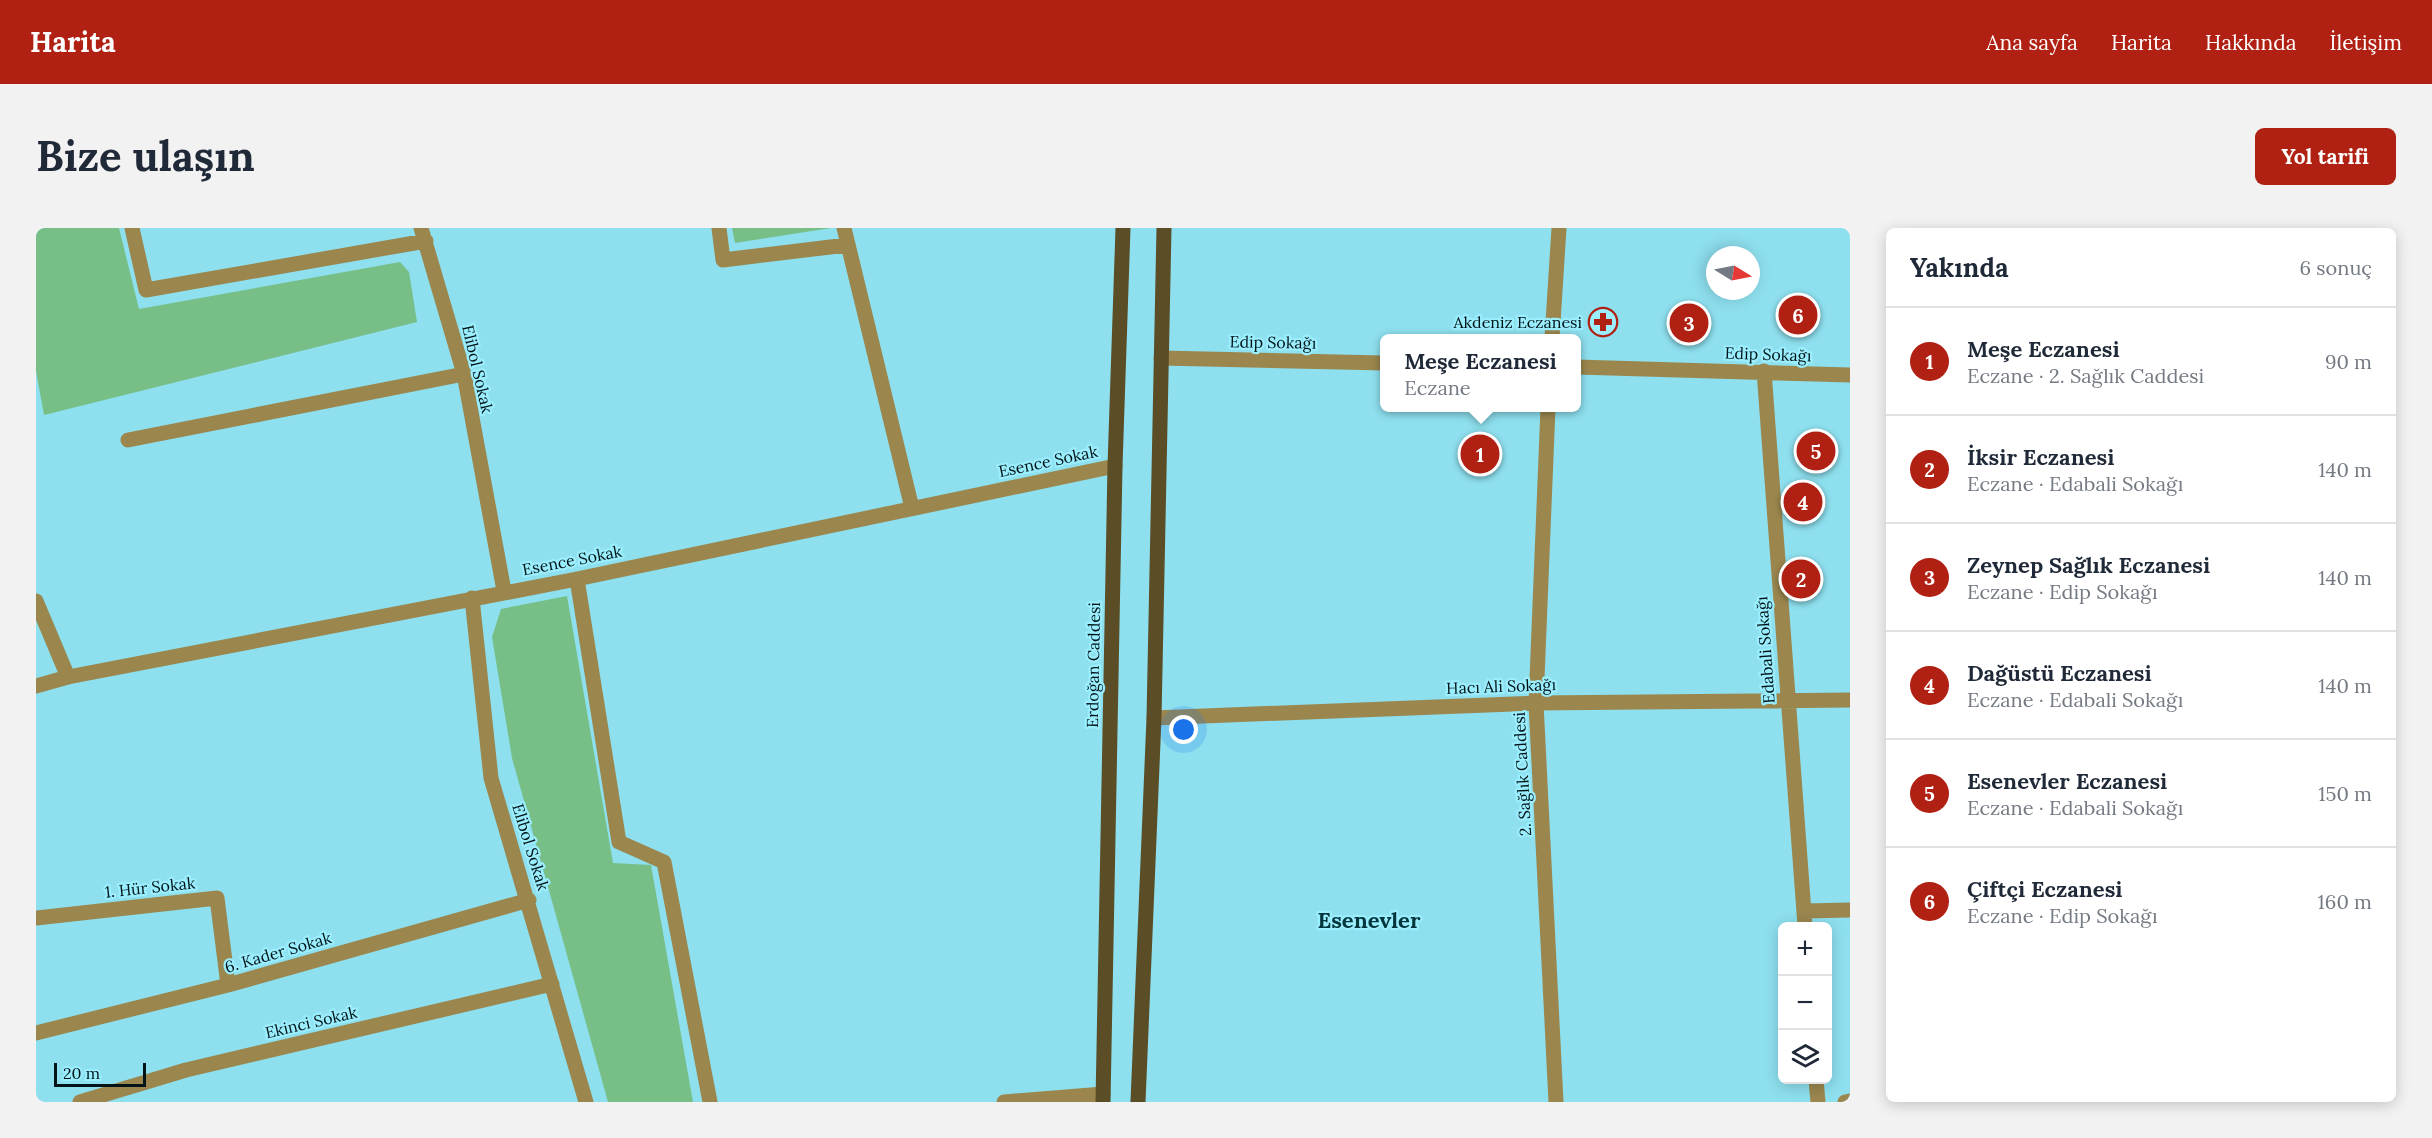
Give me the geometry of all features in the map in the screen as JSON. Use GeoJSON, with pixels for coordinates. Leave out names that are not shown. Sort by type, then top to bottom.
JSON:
{"type":"FeatureCollection","features":[{"type":"Feature","properties":{"kind":"main road","name":"Erdoğan Caddesi"},"geometry":{"type":"LineString","coordinates":[[1103,1098],[1115,466],[1123,228]]}},
{"type":"Feature","properties":{"kind":"main road"},"geometry":{"type":"LineString","coordinates":[[1138,1102],[1154,718],[1164,228]]}},
{"type":"Feature","properties":{"kind":"street"},"geometry":{"type":"LineString","coordinates":[[132,228],[146,290],[423,235]]}},
{"type":"Feature","properties":{"kind":"street"},"geometry":{"type":"LineString","coordinates":[[719,228],[723,260],[847,245]]}},
{"type":"Feature","properties":{"kind":"street"},"geometry":{"type":"LineString","coordinates":[[844,228],[912,508]]}},
{"type":"Feature","properties":{"kind":"street"},"geometry":{"type":"LineString","coordinates":[[1551,334],[1559,228]]}},
{"type":"Feature","properties":{"kind":"street","name":"Elibol Sokak"},"geometry":{"type":"LineString","coordinates":[[423,235],[464,374],[504,591]]}},
{"type":"Feature","properties":{"kind":"street","name":"Edip Sokağı"},"geometry":{"type":"LineString","coordinates":[[1161,358],[1380,363]]}},
{"type":"Feature","properties":{"kind":"street","name":"Edip Sokağı"},"geometry":{"type":"LineString","coordinates":[[1581,367],[1850,375]]}},
{"type":"Feature","properties":{"kind":"street","name":"Edabali Sokağı"},"geometry":{"type":"LineString","coordinates":[[1764,371],[1786,701],[1805,922]]}},
{"type":"Feature","properties":{"kind":"street"},"geometry":{"type":"LineString","coordinates":[[128,440],[464,374]]}},
{"type":"Feature","properties":{"kind":"street","name":"2. Sağlık Caddesi"},"geometry":{"type":"LineString","coordinates":[[1548,412],[1536,703],[1556,1102]]}},
{"type":"Feature","properties":{"kind":"street","name":"Esence Sokak"},"geometry":{"type":"LineString","coordinates":[[36,686],[68,677],[504,591],[577,579],[1115,466]]}},
{"type":"Feature","properties":{"kind":"street"},"geometry":{"type":"LineString","coordinates":[[577,579],[618,842],[664,862],[710,1102]]}},
{"type":"Feature","properties":{"kind":"street","name":"Elibol Sokak"},"geometry":{"type":"LineString","coordinates":[[472,598],[492,778],[586,1102]]}},
{"type":"Feature","properties":{"kind":"street"},"geometry":{"type":"LineString","coordinates":[[36,602],[68,677]]}},
{"type":"Feature","properties":{"kind":"street","name":"Hacı Ali Sokağı"},"geometry":{"type":"LineString","coordinates":[[1154,718],[1536,703],[1850,700]]}},
{"type":"Feature","properties":{"kind":"street","name":"1. Hür Sokak"},"geometry":{"type":"LineString","coordinates":[[36,918],[217,898],[228,985]]}},
{"type":"Feature","properties":{"kind":"street","name":"6. Kader Sokak"},"geometry":{"type":"LineString","coordinates":[[36,1033],[228,985],[528,900]]}},
{"type":"Feature","properties":{"kind":"street"},"geometry":{"type":"LineString","coordinates":[[1804,911],[1850,910]]}},
{"type":"Feature","properties":{"kind":"street","name":"Ekinci Sokak"},"geometry":{"type":"LineString","coordinates":[[80,1102],[186,1070],[552,984]]}},
{"type":"Feature","properties":{"kind":"street"},"geometry":{"type":"LineString","coordinates":[[1816,1084],[1818,1102]]}},
{"type":"Feature","properties":{"kind":"street"},"geometry":{"type":"LineString","coordinates":[[1004,1102],[1103,1098]]}},
{"type":"Feature","properties":{"kind":"street"},"geometry":{"type":"LineString","coordinates":[[1845,1102],[1850,1101]]}},
{"type":"Feature","properties":{"kind":"green space"},"geometry":{"type":"Polygon","coordinates":[[[36,228],[119,228],[139,309],[400,262],[409,272],[417,322],[44,415],[36,371],[36,228]]]}},
{"type":"Feature","properties":{"kind":"green space"},"geometry":{"type":"Polygon","coordinates":[[[732,228],[831,228],[735,243],[732,228]]]}},
{"type":"Feature","properties":{"kind":"green space"},"geometry":{"type":"Polygon","coordinates":[[[567,596],[613,863],[651,865],[693,1102],[608,1102],[512,758],[492,637],[501,609],[567,596]]]}},
{"type":"Feature","properties":{"kind":"place","name":"Çiftçi Eczanesi"},"geometry":{"type":"Point","coordinates":[1798,315]}},
{"type":"Feature","properties":{"kind":"place","name":"Akdeniz Eczanesi"},"geometry":{"type":"Point","coordinates":[1603,322]}},
{"type":"Feature","properties":{"kind":"place","name":"Zeynep Sağlık Eczanesi"},"geometry":{"type":"Point","coordinates":[1689,323]}},
{"type":"Feature","properties":{"kind":"place","name":"Esenevler Eczanesi"},"geometry":{"type":"Point","coordinates":[1816,451]}},
{"type":"Feature","properties":{"kind":"place","name":"Meşe Eczanesi"},"geometry":{"type":"Point","coordinates":[1480,454]}},
{"type":"Feature","properties":{"kind":"place","name":"Dağüstü Eczanesi"},"geometry":{"type":"Point","coordinates":[1803,502]}},
{"type":"Feature","properties":{"kind":"place","name":"İksir Eczanesi"},"geometry":{"type":"Point","coordinates":[1801,579]}},
{"type":"Feature","properties":{"kind":"district","name":"Esenevler"},"geometry":{"type":"Point","coordinates":[1369,920]}}]}
